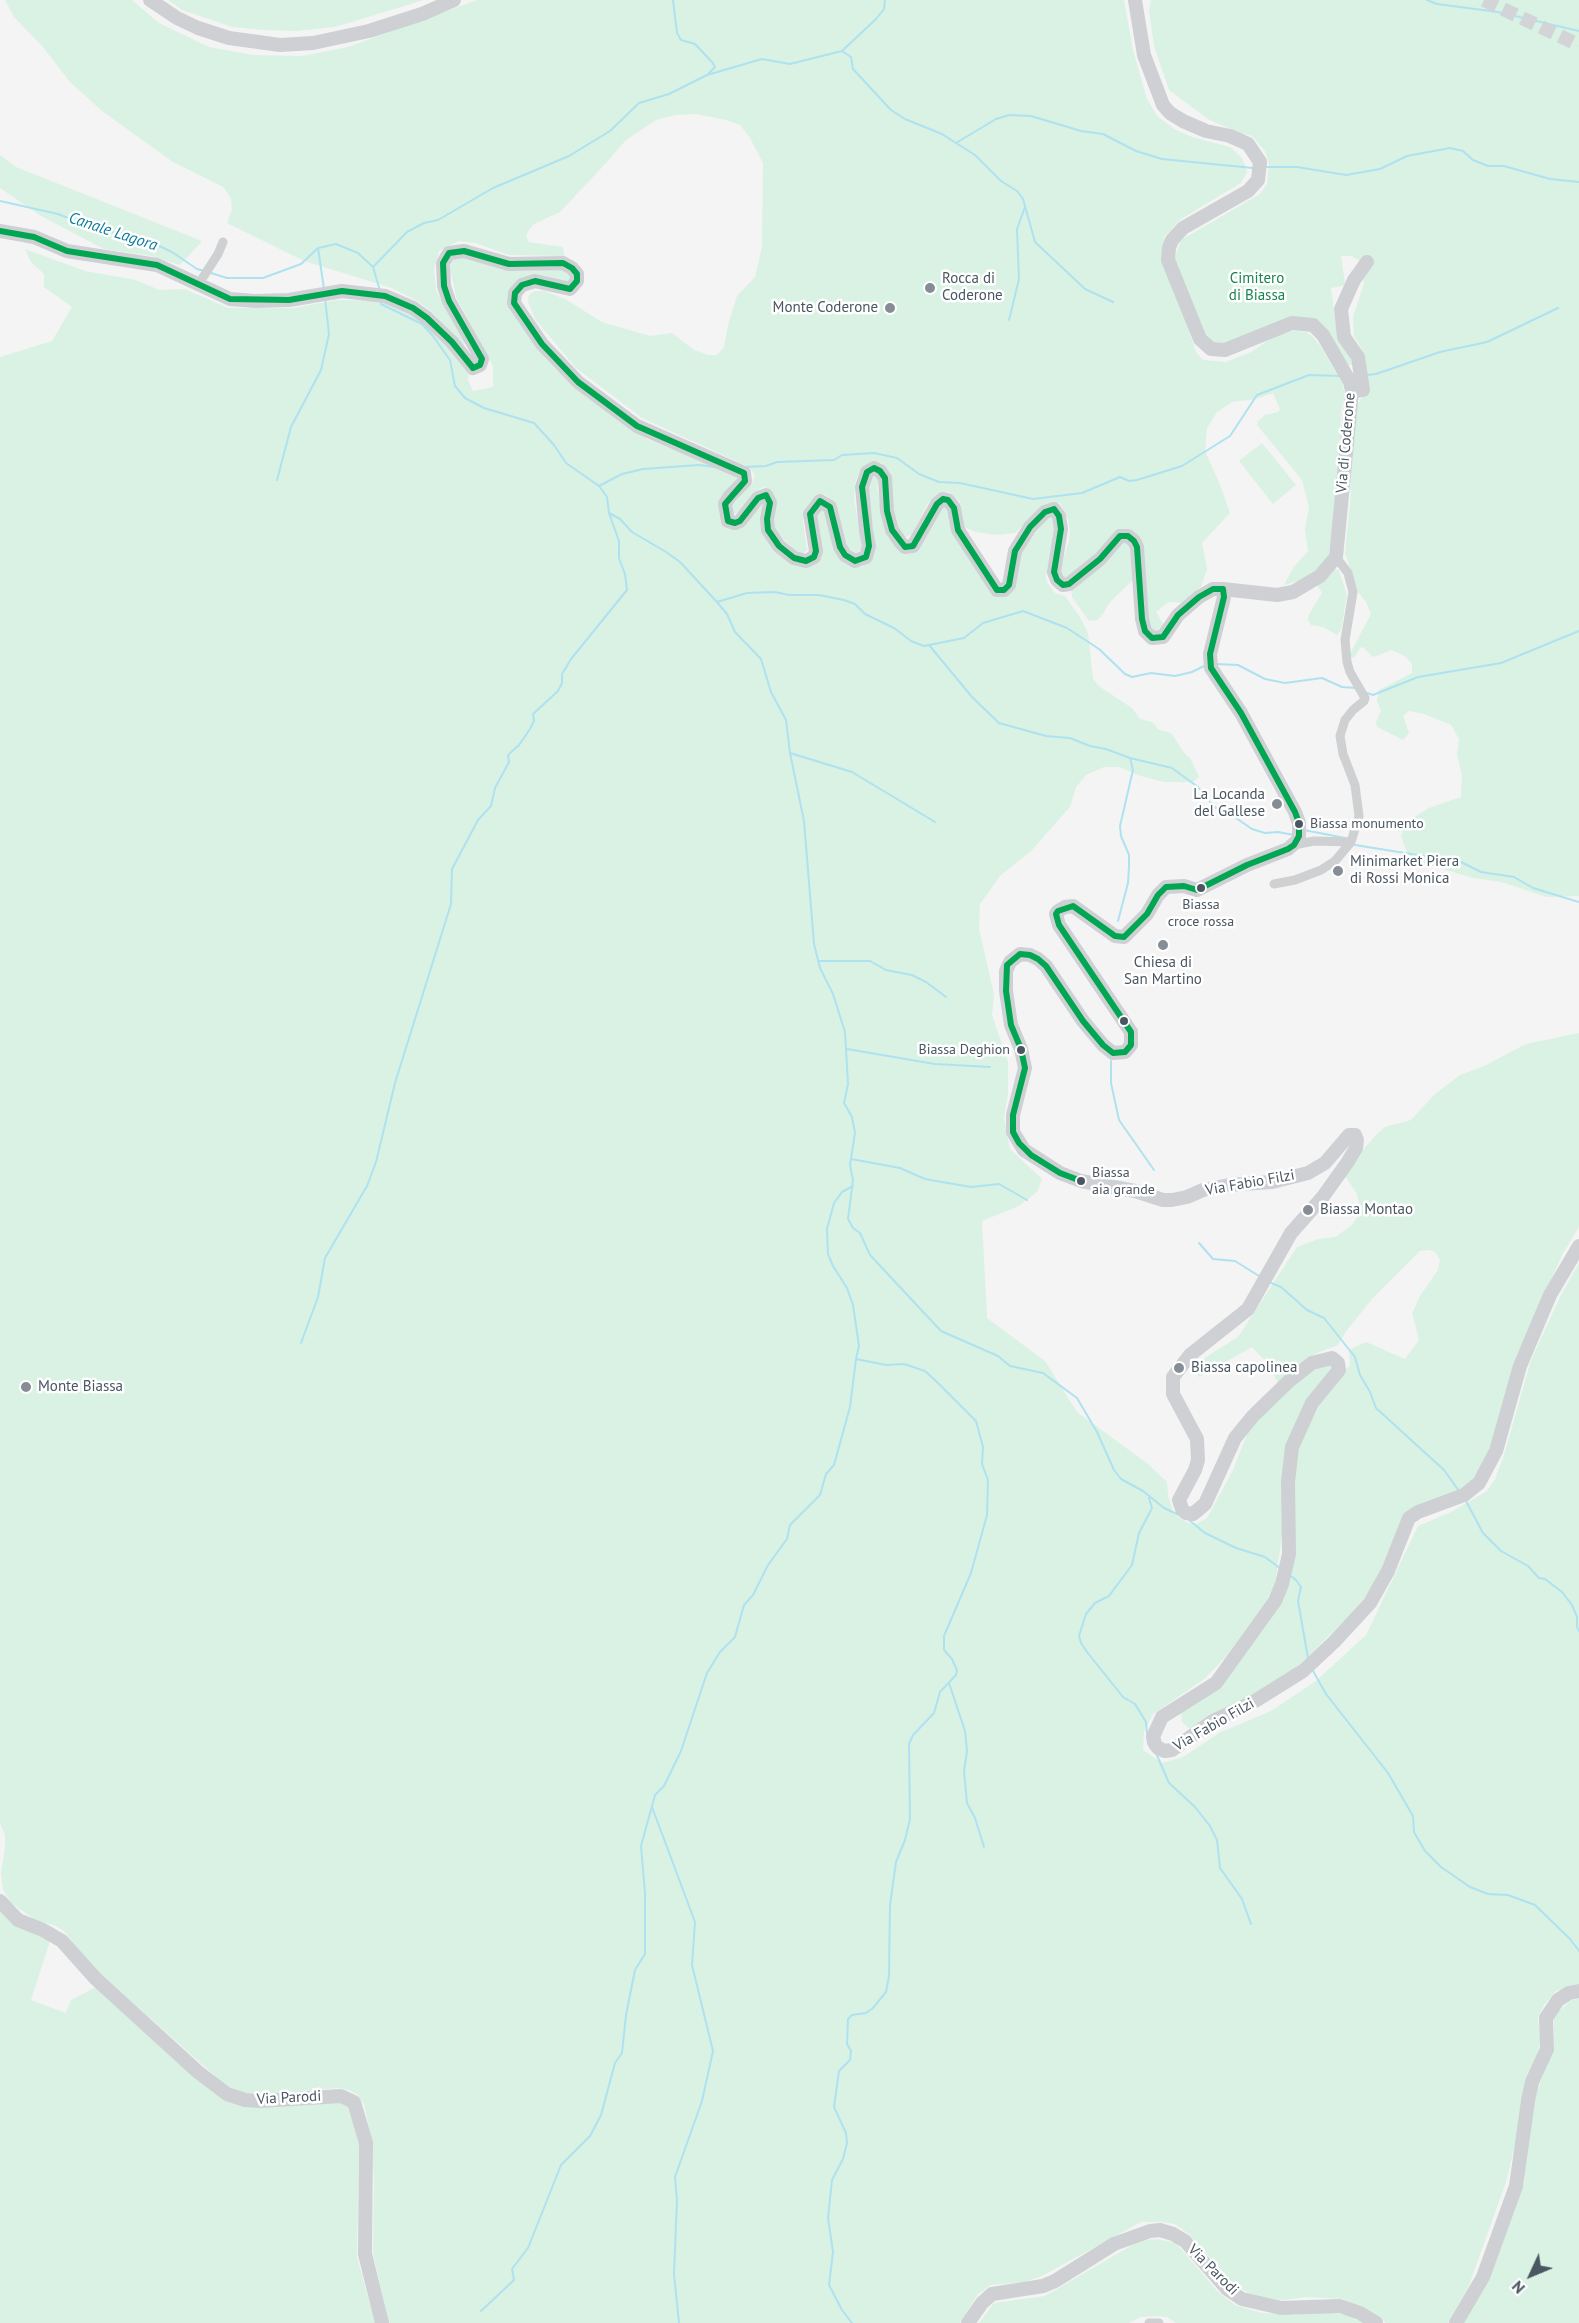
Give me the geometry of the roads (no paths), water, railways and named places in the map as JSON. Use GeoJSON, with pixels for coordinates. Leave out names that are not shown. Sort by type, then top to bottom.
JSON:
{"type":"FeatureCollection","features":[{"type":"Feature","properties":{"kind":"street"},"geometry":{"type":"LineString","coordinates":[[150,0],[177,18],[198,28],[229,38],[280,45],[312,43],[369,31],[422,14],[454,0]]}},
{"type":"Feature","properties":{"kind":"street","name":"Via di Coderone"},"geometry":{"type":"LineString","coordinates":[[1135,0],[1144,55],[1163,105],[1170,113],[1183,121],[1248,144],[1260,162],[1258,180],[1248,191],[1183,228],[1172,240],[1169,248],[1168,260],[1200,339],[1211,349],[1225,350],[1292,322],[1313,325],[1323,335],[1346,374],[1352,391],[1336,557]]}},
{"type":"Feature","properties":{"kind":"street"},"geometry":{"type":"LineString","coordinates":[[0,231],[34,237],[67,251],[157,266],[200,280],[230,299],[289,300],[342,291],[385,296],[412,308],[427,318],[452,342],[471,366],[476,368],[482,359],[449,301],[444,286],[443,263],[449,253],[464,250],[508,264],[529,265],[553,262],[568,265],[576,271],[578,277],[570,289],[565,290],[535,281],[522,285],[514,292],[514,303],[542,344],[578,382],[637,426],[742,471],[745,481],[725,504],[728,520],[735,524],[740,521],[759,498],[766,495],[770,503],[767,519],[768,530],[779,546],[794,558],[802,561],[811,560],[816,553],[810,514],[820,501],[830,507],[840,547],[845,555],[855,561],[866,556],[869,546],[862,487],[865,475],[874,468],[884,476],[885,505],[889,522],[895,536],[905,547],[913,546],[938,504],[943,499],[948,500],[954,508],[958,530],[997,590],[1004,590],[1009,585],[1015,550],[1030,527],[1051,509],[1058,513],[1060,522],[1054,567],[1057,580],[1063,585],[1069,584],[1100,559],[1120,536],[1128,536],[1137,547],[1139,606],[1143,626],[1152,638],[1163,637],[1178,615],[1198,597],[1213,589],[1277,595],[1293,592],[1320,576],[1336,557],[1348,573],[1353,591],[1345,640],[1346,654],[1350,672],[1365,699],[1344,720],[1340,736],[1343,754],[1355,785],[1359,810],[1351,842],[1341,856],[1321,870],[1295,880],[1274,884]]}},
{"type":"Feature","properties":{"kind":"street"},"geometry":{"type":"LineString","coordinates":[[200,280],[210,267],[223,242]]}},
{"type":"Feature","properties":{"kind":"street"},"geometry":{"type":"LineString","coordinates":[[1352,391],[1364,390],[1358,357],[1344,337],[1341,309],[1354,280],[1367,262]]}},
{"type":"Feature","properties":{"kind":"street"},"geometry":{"type":"LineString","coordinates":[[1223,589],[1224,597],[1210,654],[1211,668],[1241,713],[1295,812],[1300,833],[1294,845]]}},
{"type":"Feature","properties":{"kind":"street"},"geometry":{"type":"LineString","coordinates":[[1294,845],[1314,841],[1351,842]]}},
{"type":"Feature","properties":{"kind":"street","name":"Via Fabio Filzi"},"geometry":{"type":"LineString","coordinates":[[1294,845],[1197,890],[1184,886],[1166,887],[1158,895],[1147,914],[1124,937],[1120,938],[1111,933],[1073,906],[1058,911],[1057,921],[1131,1032],[1131,1046],[1125,1052],[1113,1053],[1103,1045],[1083,1021],[1046,966],[1038,959],[1020,954],[1010,962],[1006,971],[1006,991],[1011,1025],[1021,1049],[1025,1068],[1013,1115],[1013,1132],[1024,1150],[1060,1173],[1081,1181],[1135,1191],[1163,1200],[1172,1200],[1203,1190],[1229,1185],[1272,1182],[1308,1173],[1325,1163],[1349,1135],[1355,1135],[1357,1140],[1356,1148],[1322,1198],[1291,1233],[1248,1309],[1190,1355],[1173,1377],[1171,1388],[1173,1394],[1197,1439],[1196,1470],[1179,1500],[1182,1509],[1192,1514],[1202,1508],[1207,1501],[1224,1459],[1239,1432],[1275,1394],[1301,1372],[1321,1360],[1332,1358],[1338,1363],[1339,1370],[1312,1403],[1292,1447],[1288,1482],[1289,1554],[1279,1592],[1216,1683],[1162,1717],[1154,1737],[1158,1748],[1165,1751],[1172,1750],[1213,1721],[1264,1696],[1303,1671],[1370,1603],[1388,1571],[1408,1518],[1464,1495],[1479,1484],[1496,1451],[1520,1365],[1550,1295],[1579,1246]]}},
{"type":"Feature","properties":{"kind":"street","name":"Via Parodi"},"geometry":{"type":"LineString","coordinates":[[0,1900],[18,1920],[62,1941],[104,1986],[198,2072],[227,2094],[237,2098],[260,2101],[341,2096],[354,2102],[366,2143],[365,2254],[382,2323]]}},
{"type":"Feature","properties":{"kind":"street"},"geometry":{"type":"LineString","coordinates":[[1456,2323],[1483,2277],[1516,2186],[1527,2101],[1532,2082],[1547,2049],[1546,2018],[1558,2000],[1569,1993],[1579,1991]]}},
{"type":"Feature","properties":{"kind":"street","name":"Via Parodi"},"geometry":{"type":"LineString","coordinates":[[968,2323],[982,2303],[993,2294],[1043,2286],[1055,2281],[1114,2244],[1150,2231],[1160,2230],[1185,2241],[1227,2289],[1242,2299],[1281,2308],[1340,2306],[1360,2313],[1376,2323]]}},
{"type":"Feature","properties":{"kind":"street"},"geometry":{"type":"LineString","coordinates":[[1149,2323],[1159,2323]]}},
{"type":"Feature","properties":{"kind":"waterway"},"geometry":{"type":"LineString","coordinates":[[673,0],[677,33],[681,40],[695,44],[712,62],[715,67],[709,73]]}},
{"type":"Feature","properties":{"kind":"waterway"},"geometry":{"type":"LineString","coordinates":[[373,267],[407,232],[424,223],[438,220],[493,188],[569,156],[610,131],[639,103],[669,94],[707,75],[762,59],[790,64],[842,51],[876,19],[884,9],[885,0]]}},
{"type":"Feature","properties":{"kind":"waterway"},"geometry":{"type":"LineString","coordinates":[[1427,0],[1437,4],[1498,12],[1579,31]]}},
{"type":"Feature","properties":{"kind":"waterway"},"geometry":{"type":"LineString","coordinates":[[842,51],[851,57],[853,69],[891,110],[905,119],[942,134],[975,155],[1001,181],[1017,191],[1023,199],[1035,242],[1085,289],[1113,302]]}},
{"type":"Feature","properties":{"kind":"waterway"},"geometry":{"type":"LineString","coordinates":[[956,143],[996,119],[1009,115],[1031,116],[1081,131],[1103,134],[1136,151],[1162,159],[1253,168]]}},
{"type":"Feature","properties":{"kind":"waterway"},"geometry":{"type":"LineString","coordinates":[[1265,167],[1297,167],[1346,175],[1380,169],[1407,156],[1450,148],[1463,151],[1473,160],[1488,166],[1504,166],[1550,179],[1579,182]]}},
{"type":"Feature","properties":{"kind":"waterway","name":"Canale Lagora"},"geometry":{"type":"LineString","coordinates":[[0,201],[58,214],[96,229],[138,236],[172,252],[197,269],[205,271]]}},
{"type":"Feature","properties":{"kind":"waterway"},"geometry":{"type":"LineString","coordinates":[[1009,320],[1019,279],[1017,229],[1025,207]]}},
{"type":"Feature","properties":{"kind":"waterway","name":"Canale Lagora"},"geometry":{"type":"LineString","coordinates":[[211,273],[227,278],[263,278],[301,264],[318,248],[336,244],[358,253],[373,267],[380,291]]}},
{"type":"Feature","properties":{"kind":"waterway"},"geometry":{"type":"LineString","coordinates":[[318,248],[324,289]]}},
{"type":"Feature","properties":{"kind":"waterway"},"geometry":{"type":"LineString","coordinates":[[277,480],[291,427],[321,370],[329,334],[325,298]]}},
{"type":"Feature","properties":{"kind":"waterway"},"geometry":{"type":"LineString","coordinates":[[301,1343],[318,1297],[325,1258],[367,1186],[376,1162],[395,1083],[451,904],[452,869],[478,820],[491,806],[495,788],[509,762],[508,755],[519,745],[530,729],[534,721],[533,714],[558,691],[562,683],[562,674],[571,659],[627,590],[625,574],[619,558],[619,541],[609,513],[607,497],[599,486],[566,463],[554,445],[534,423],[484,408],[465,398],[455,386],[450,360],[433,336],[422,324],[381,304],[381,300]]}},
{"type":"Feature","properties":{"kind":"waterway"},"geometry":{"type":"LineString","coordinates":[[1367,375],[1440,352],[1487,342],[1558,308]]}},
{"type":"Feature","properties":{"kind":"waterway"},"geometry":{"type":"LineString","coordinates":[[745,467],[766,466],[777,462],[834,460],[842,455],[874,453],[897,458],[919,474],[939,482],[960,483],[1033,499],[1082,493],[1120,477],[1129,481],[1137,480],[1182,466],[1230,436],[1257,395],[1309,375],[1340,376]]}},
{"type":"Feature","properties":{"kind":"waterway"},"geometry":{"type":"LineString","coordinates":[[599,486],[622,474],[643,469],[699,465],[715,467]]}},
{"type":"Feature","properties":{"kind":"waterway"},"geometry":{"type":"LineString","coordinates":[[609,513],[620,519],[632,532],[680,562],[717,602],[727,614],[735,632],[761,659],[771,692],[786,720],[790,753],[804,821],[814,944],[820,968],[833,994],[845,1032],[848,1084],[844,1103],[852,1117],[855,1133],[850,1165],[853,1180],[848,1219],[853,1228],[860,1233],[870,1255],[941,1331],[998,1356],[1010,1366],[1043,1373],[1077,1398],[1097,1432],[1114,1470],[1121,1479],[1143,1491],[1164,1508],[1179,1515]]}},
{"type":"Feature","properties":{"kind":"waterway"},"geometry":{"type":"LineString","coordinates":[[717,602],[747,593],[775,592],[789,595],[819,595],[844,600],[855,604],[865,614],[894,628],[911,641],[924,646],[964,638],[983,623],[1023,611],[1067,628],[1099,649],[1125,674],[1132,677],[1151,673],[1175,676],[1204,666]]}},
{"type":"Feature","properties":{"kind":"waterway"},"geometry":{"type":"LineString","coordinates":[[1367,693],[1373,695],[1418,677],[1501,663],[1579,631]]}},
{"type":"Feature","properties":{"kind":"waterway"},"geometry":{"type":"LineString","coordinates":[[929,645],[972,697],[999,723],[1046,736],[1070,738],[1130,758],[1172,768],[1198,787],[1214,807],[1252,829],[1265,833],[1278,832],[1294,835]]}},
{"type":"Feature","properties":{"kind":"waterway"},"geometry":{"type":"LineString","coordinates":[[1216,664],[1238,665],[1265,679],[1285,683],[1322,678],[1342,687],[1356,688]]}},
{"type":"Feature","properties":{"kind":"waterway"},"geometry":{"type":"LineString","coordinates":[[790,753],[852,772],[935,822]]}},
{"type":"Feature","properties":{"kind":"waterway"},"geometry":{"type":"LineString","coordinates":[[1118,921],[1128,883],[1129,855],[1121,836],[1120,826],[1133,770],[1130,758]]}},
{"type":"Feature","properties":{"kind":"waterway"},"geometry":{"type":"LineString","coordinates":[[1304,830],[1345,838]]}},
{"type":"Feature","properties":{"kind":"waterway"},"geometry":{"type":"LineString","coordinates":[[1355,845],[1461,862],[1481,872],[1514,877],[1533,888],[1579,902]]}},
{"type":"Feature","properties":{"kind":"waterway"},"geometry":{"type":"LineString","coordinates":[[818,961],[870,961],[886,970],[912,975],[946,997]]}},
{"type":"Feature","properties":{"kind":"waterway"},"geometry":{"type":"LineString","coordinates":[[847,1049],[935,1064],[990,1067]]}},
{"type":"Feature","properties":{"kind":"waterway"},"geometry":{"type":"LineString","coordinates":[[1111,1061],[1111,1083],[1119,1120],[1154,1170]]}},
{"type":"Feature","properties":{"kind":"waterway"},"geometry":{"type":"LineString","coordinates":[[851,1159],[900,1168],[925,1179],[971,1187],[999,1184],[1027,1200]]}},
{"type":"Feature","properties":{"kind":"waterway"},"geometry":{"type":"LineString","coordinates":[[481,2311],[514,2280],[512,2269],[528,2248],[561,2165],[590,2136],[601,2115],[615,2063],[622,2053],[626,2015],[635,1970],[645,1954],[645,1893],[641,1846],[655,1795],[664,1786],[681,1751],[707,1673],[720,1652],[735,1637],[744,1605],[753,1595],[768,1565],[787,1539],[790,1525],[820,1495],[826,1474],[834,1465],[850,1407],[859,1346],[853,1305],[847,1288],[828,1254],[827,1229],[834,1203],[842,1192],[853,1186]]}},
{"type":"Feature","properties":{"kind":"waterway"},"geometry":{"type":"LineString","coordinates":[[1199,1243],[1213,1259],[1235,1261],[1259,1276]]}},
{"type":"Feature","properties":{"kind":"waterway"},"geometry":{"type":"LineString","coordinates":[[1269,1282],[1281,1287],[1307,1310],[1324,1318],[1355,1357],[1360,1375],[1376,1408],[1444,1470],[1459,1491]]}},
{"type":"Feature","properties":{"kind":"waterway"},"geometry":{"type":"LineString","coordinates":[[852,2323],[842,2310],[829,2285],[833,2252],[828,2218],[832,2180],[843,2159],[847,2143],[846,2133],[834,2107],[839,2071],[850,2060],[851,2051],[847,2044],[848,2019],[852,2015],[866,2013],[886,1992],[889,1976],[890,1905],[896,1862],[910,1819],[909,1744],[913,1735],[934,1713],[940,1692],[956,1675],[957,1670],[952,1659],[944,1650],[944,1636],[971,1573],[987,1515],[988,1480],[982,1464],[983,1447],[976,1421],[925,1371],[904,1364],[886,1365],[856,1359]]}},
{"type":"Feature","properties":{"kind":"waterway"},"geometry":{"type":"LineString","coordinates":[[1148,1744],[1146,1722],[1135,1704],[1123,1697],[1087,1652],[1079,1636],[1086,1614],[1095,1603],[1109,1596],[1132,1565],[1139,1533],[1152,1508],[1149,1498]]}},
{"type":"Feature","properties":{"kind":"waterway"},"geometry":{"type":"LineString","coordinates":[[1466,1501],[1483,1533],[1501,1551],[1528,1566],[1539,1578],[1545,1579],[1562,1592],[1572,1605],[1579,1631]]}},
{"type":"Feature","properties":{"kind":"waterway"},"geometry":{"type":"LineString","coordinates":[[1189,1520],[1205,1533],[1236,1548],[1265,1557],[1281,1569]]}},
{"type":"Feature","properties":{"kind":"waterway"},"geometry":{"type":"LineString","coordinates":[[1288,1574],[1301,1587],[1298,1601],[1308,1658]]}},
{"type":"Feature","properties":{"kind":"waterway"},"geometry":{"type":"LineString","coordinates":[[1312,1669],[1326,1694],[1388,1773],[1413,1816],[1414,1832],[1425,1851],[1441,1867],[1470,1887],[1488,1894],[1508,1895],[1535,1905],[1579,1951]]}},
{"type":"Feature","properties":{"kind":"waterway"},"geometry":{"type":"LineString","coordinates":[[949,1683],[965,1731],[967,1751],[964,1771],[967,1803],[975,1818],[984,1847]]}},
{"type":"Feature","properties":{"kind":"waterway"},"geometry":{"type":"LineString","coordinates":[[1156,1753],[1169,1783],[1195,1807],[1210,1826],[1217,1840],[1220,1868],[1242,1899],[1251,1924]]}},
{"type":"Feature","properties":{"kind":"waterway"},"geometry":{"type":"LineString","coordinates":[[652,1807],[695,1922],[692,1965],[713,2051],[702,2101],[675,2177],[677,2201],[674,2274],[679,2323]]}},
{"type":"Feature","properties":{"kind":"tunnel"},"geometry":{"type":"LineString","coordinates":[[1484,0],[1579,45]]}},
{"type":"Feature","properties":{"kind":"place","name":"Rocca di Coderone"},"geometry":{"type":"Point","coordinates":[930,288]}},
{"type":"Feature","properties":{"kind":"place","name":"Monte Coderone"},"geometry":{"type":"Point","coordinates":[890,308]}},
{"type":"Feature","properties":{"kind":"place","name":"La Locanda del Gallese"},"geometry":{"type":"Point","coordinates":[1277,804]}},
{"type":"Feature","properties":{"kind":"place","name":"Biassa monumento"},"geometry":{"type":"Point","coordinates":[1299,824]}},
{"type":"Feature","properties":{"kind":"place","name":"Minimarket Piera di Rossi Monica"},"geometry":{"type":"Point","coordinates":[1338,871]}},
{"type":"Feature","properties":{"kind":"place","name":"Biassa croce rossa"},"geometry":{"type":"Point","coordinates":[1201,888]}},
{"type":"Feature","properties":{"kind":"place","name":"Chiesa di San Martino"},"geometry":{"type":"Point","coordinates":[1163,945]}},
{"type":"Feature","properties":{"kind":"place","name":"Biassa Deghion"},"geometry":{"type":"Point","coordinates":[1021,1050]}},
{"type":"Feature","properties":{"kind":"place","name":"Biassa aia grande"},"geometry":{"type":"Point","coordinates":[1081,1181]}},
{"type":"Feature","properties":{"kind":"place","name":"Biassa Montao"},"geometry":{"type":"Point","coordinates":[1308,1210]}},
{"type":"Feature","properties":{"kind":"place","name":"Biassa capolinea"},"geometry":{"type":"Point","coordinates":[1179,1368]}},
{"type":"Feature","properties":{"kind":"place","name":"Monte Biassa"},"geometry":{"type":"Point","coordinates":[26,1387]}},
{"type":"Feature","properties":{"kind":"park label","name":"Cimitero di Biassa"},"geometry":{"type":"Point","coordinates":[1257,288]}}]}
